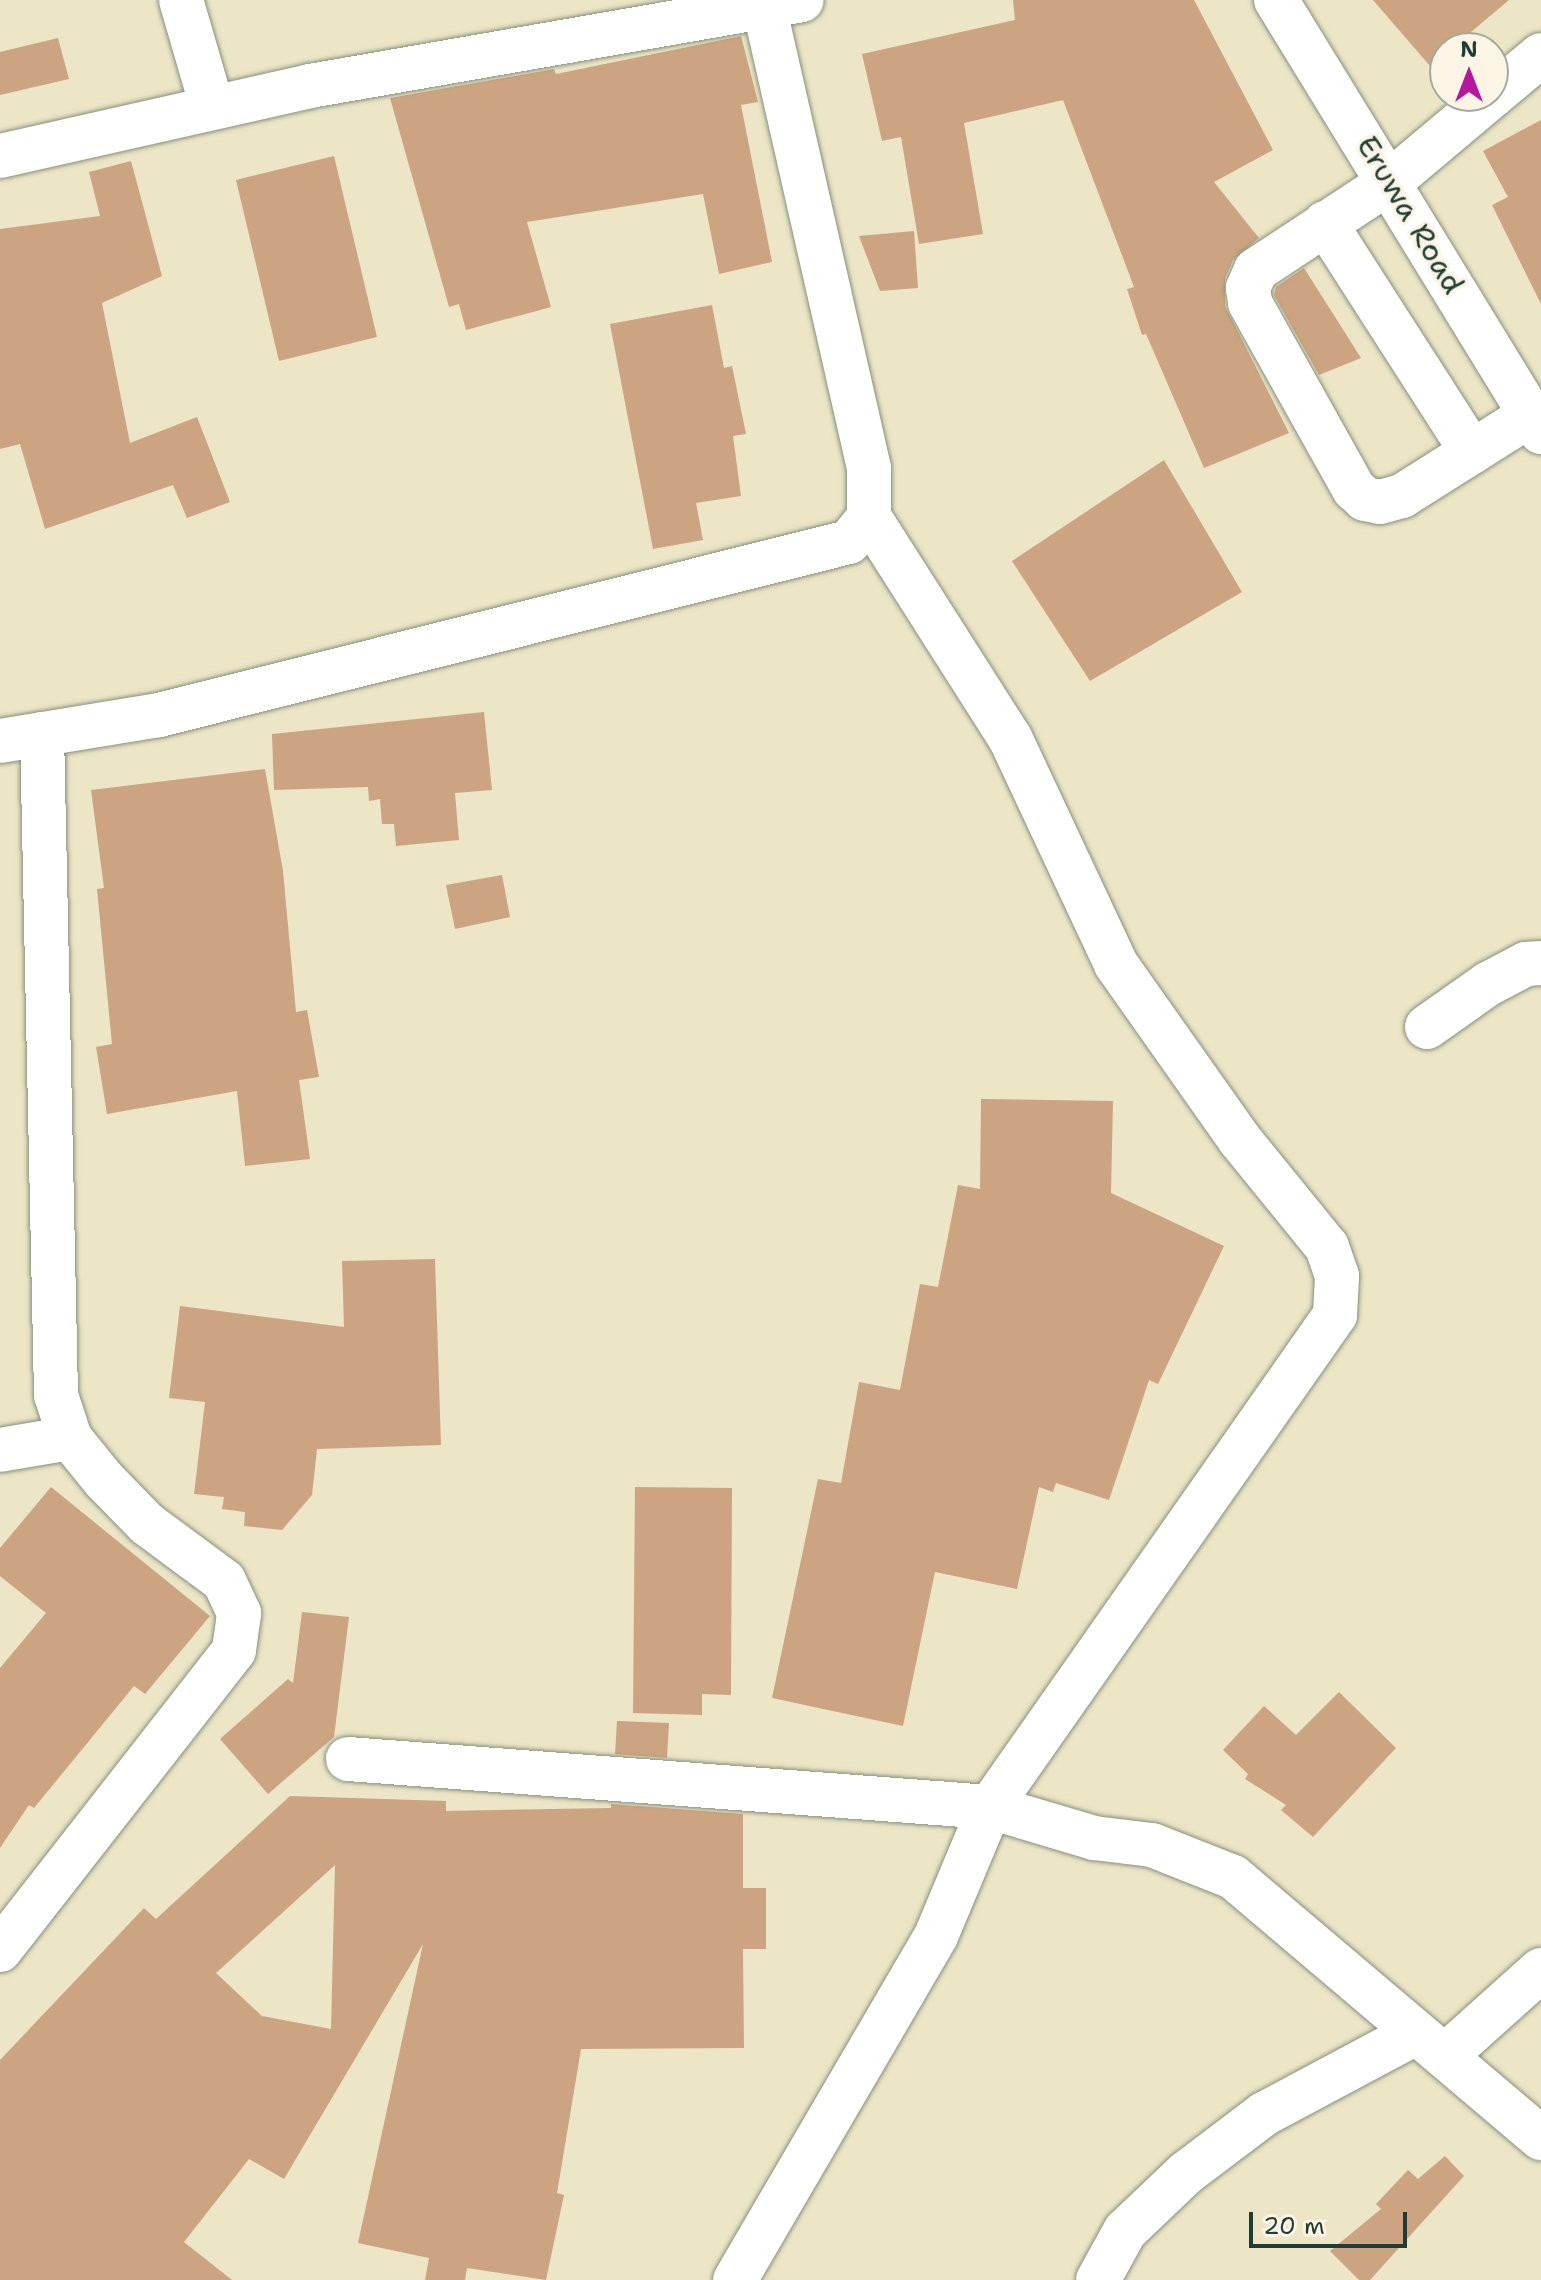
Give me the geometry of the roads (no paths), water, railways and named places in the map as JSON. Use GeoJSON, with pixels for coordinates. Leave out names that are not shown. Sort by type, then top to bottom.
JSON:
{"type":"FeatureCollection","features":[{"type":"Feature","properties":{"kind":"street"},"geometry":{"type":"LineString","coordinates":[[181,0],[212,107]]}},
{"type":"Feature","properties":{"kind":"street","name":"Eruwa Road"},"geometry":{"type":"LineString","coordinates":[[1276,0],[1391,181],[1535,423]]}},
{"type":"Feature","properties":{"kind":"street"},"geometry":{"type":"LineString","coordinates":[[0,156],[212,107],[783,3],[869,468],[869,517],[1010,738],[1116,964],[1240,1140],[1327,1247],[1337,1276],[1335,1315],[990,1807],[936,1936],[735,2280]]}},
{"type":"Feature","properties":{"kind":"street"},"geometry":{"type":"LineString","coordinates":[[1509,82],[1541,55]]}},
{"type":"Feature","properties":{"kind":"street"},"geometry":{"type":"LineString","coordinates":[[1473,112],[1391,181],[1264,263],[1248,288],[1250,303],[1354,489],[1380,502],[1402,496],[1472,452],[1535,423]]}},
{"type":"Feature","properties":{"kind":"street"},"geometry":{"type":"LineString","coordinates":[[1325,223],[1472,452]]}},
{"type":"Feature","properties":{"kind":"street"},"geometry":{"type":"LineString","coordinates":[[0,1950],[234,1650],[239,1613],[224,1581],[147,1524],[70,1438],[56,1395],[21,737],[159,715],[777,562],[849,542],[869,517]]}},
{"type":"Feature","properties":{"kind":"street"},"geometry":{"type":"LineString","coordinates":[[1427,1027],[1488,984],[1526,964],[1541,963]]}},
{"type":"Feature","properties":{"kind":"street"},"geometry":{"type":"LineString","coordinates":[[0,1450],[70,1438]]}},
{"type":"Feature","properties":{"kind":"street"},"geometry":{"type":"LineString","coordinates":[[348,1759],[990,1807],[1094,1838],[1152,1845],[1233,1877],[1541,2138]]}},
{"type":"Feature","properties":{"kind":"street"},"geometry":{"type":"LineString","coordinates":[[1098,2280],[1125,2231],[1186,2173],[1264,2114],[1430,2045],[1541,1970]]}}]}
